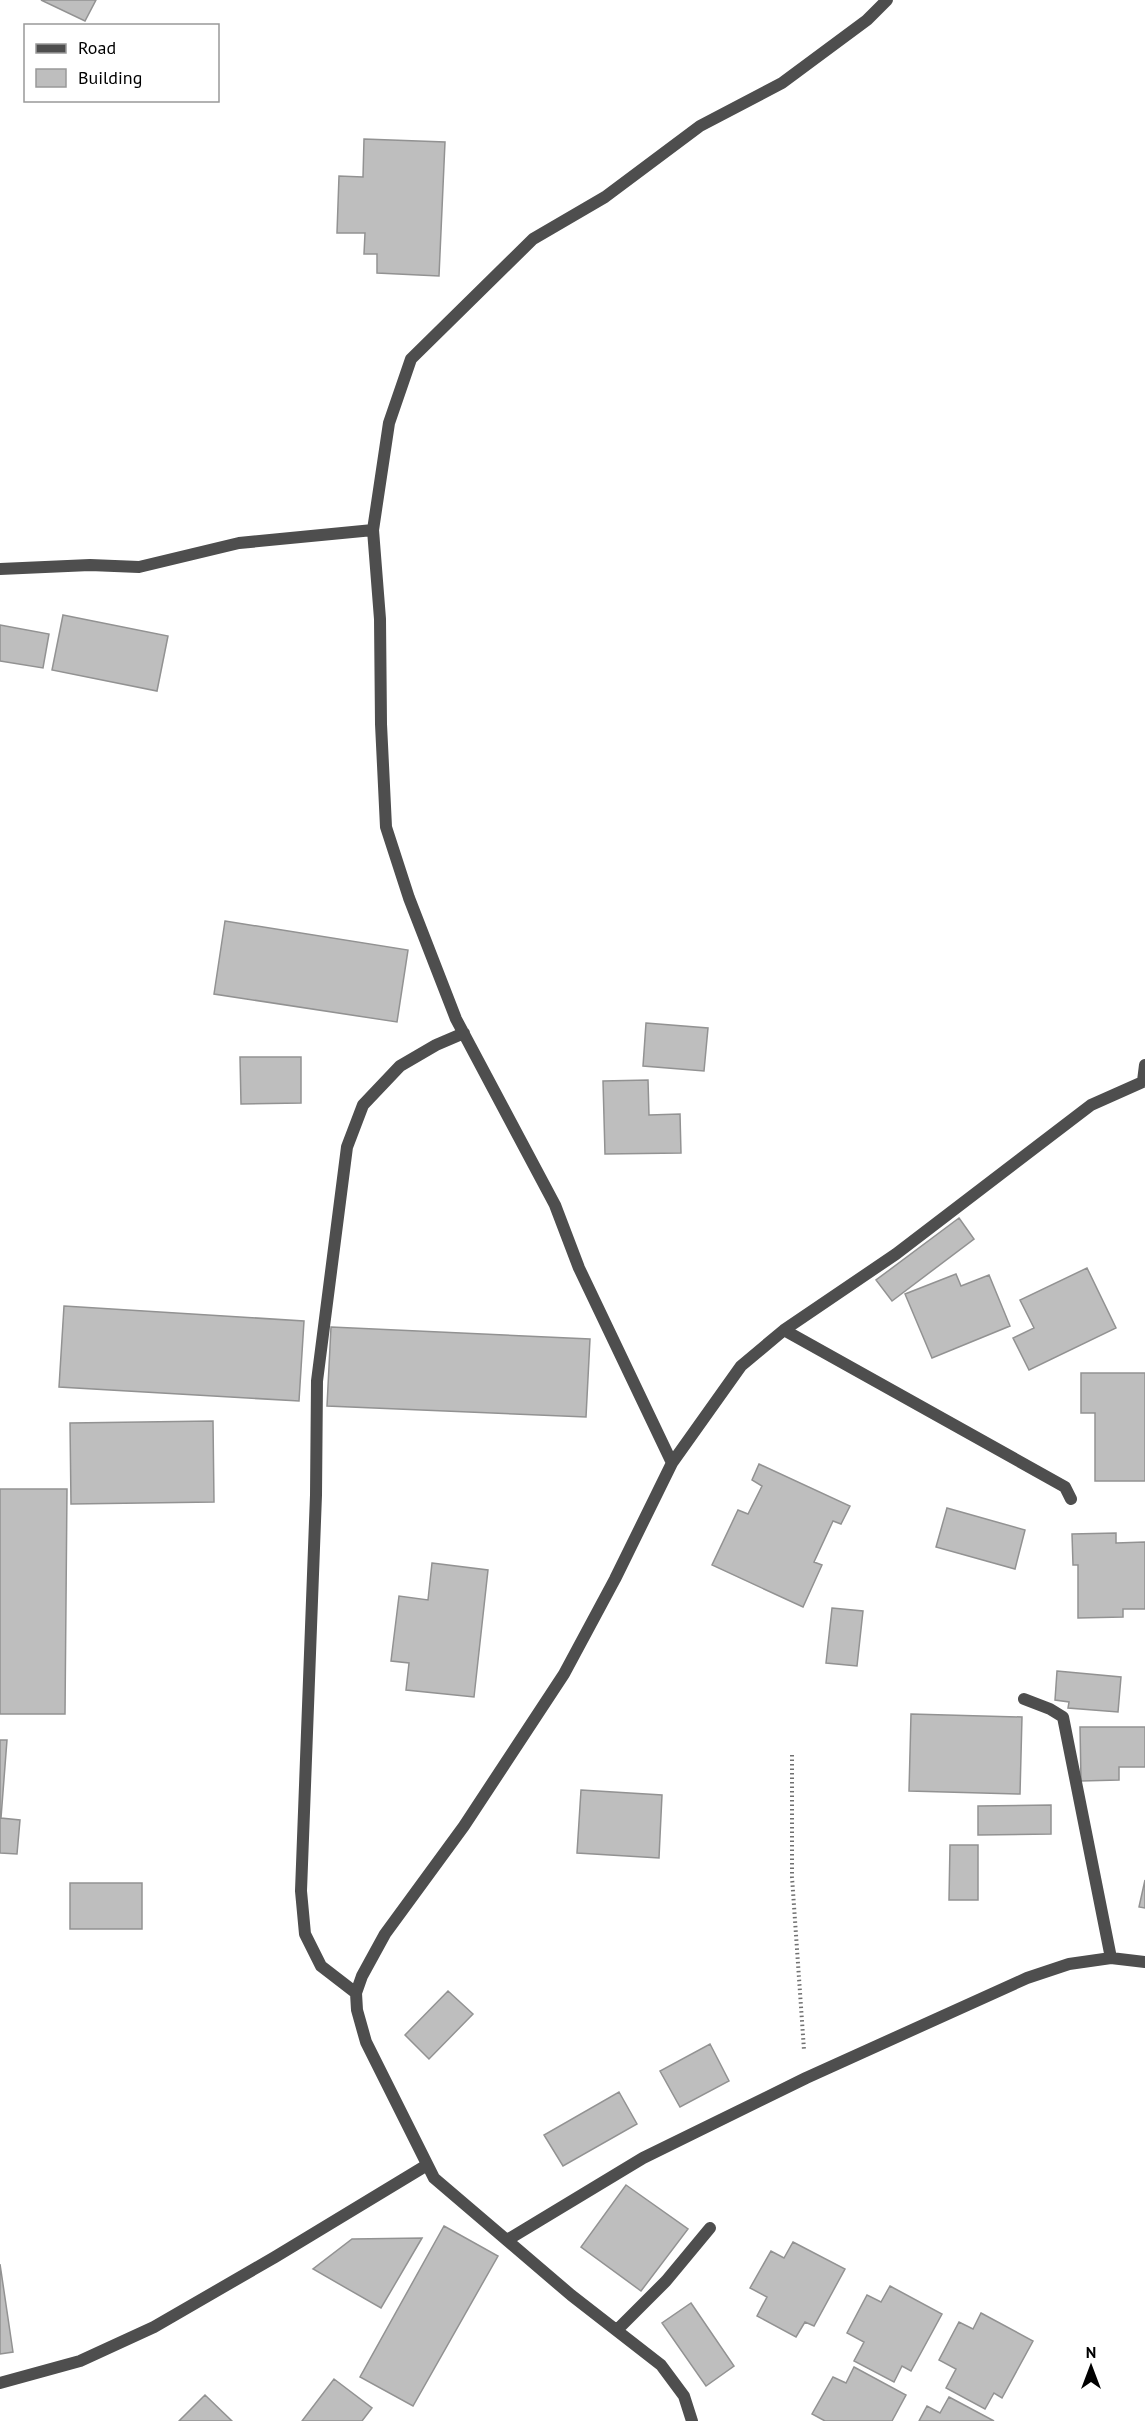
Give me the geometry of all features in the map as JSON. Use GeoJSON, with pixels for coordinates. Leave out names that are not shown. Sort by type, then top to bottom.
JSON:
{"type":"FeatureCollection","features":[{"type":"Feature","properties":{"kind":"street"},"geometry":{"type":"LineString","coordinates":[[672,1463],[579,1268],[555,1205],[456,1019],[409,898],[386,827],[381,724],[380,619],[373,530],[389,423],[411,359],[533,239],[605,197],[700,126],[782,83],[859,27],[887,0]]}},
{"type":"Feature","properties":{"kind":"street"},"geometry":{"type":"LineString","coordinates":[[0,569],[90,565],[139,567],[239,543],[373,530]]}},
{"type":"Feature","properties":{"kind":"street"},"geometry":{"type":"LineString","coordinates":[[356,1993],[321,1966],[305,1934],[301,1891],[316,1495],[317,1381],[347,1147],[363,1106],[400,1065],[464,1033]]}},
{"type":"Feature","properties":{"kind":"street"},"geometry":{"type":"LineString","coordinates":[[692,2421],[684,2396],[661,2365],[571,2295],[434,2178],[366,2042],[357,2010],[356,1993],[362,1976],[385,1934],[464,1826],[564,1674],[615,1579],[672,1463],[741,1366],[784,1330],[896,1254],[1091,1106],[1144,1081],[1145,1065]]}},
{"type":"Feature","properties":{"kind":"street"},"geometry":{"type":"LineString","coordinates":[[784,1330],[1065,1487],[1071,1499]]}},
{"type":"Feature","properties":{"kind":"street"},"geometry":{"type":"LineString","coordinates":[[1024,1699],[1050,1709],[1063,1718],[1111,1958]]}},
{"type":"Feature","properties":{"kind":"street"},"geometry":{"type":"LineString","coordinates":[[507,2240],[643,2158],[806,2078],[1027,1978],[1069,1965],[1111,1958],[1145,1962]]}},
{"type":"Feature","properties":{"kind":"street"},"geometry":{"type":"LineString","coordinates":[[0,2383],[80,2361],[154,2327],[427,2165]]}},
{"type":"Feature","properties":{"kind":"street"},"geometry":{"type":"LineString","coordinates":[[618,2330],[666,2281],[710,2228]]}},
{"type":"Feature","properties":{"kind":"path"},"geometry":{"type":"LineString","coordinates":[[792,1755],[792,1877],[806,2078]]}},
{"type":"Feature","properties":{"kind":"building"},"geometry":{"type":"Polygon","coordinates":[[[41,0],[96,0],[85,21],[41,0]]]}},
{"type":"Feature","properties":{"kind":"building"},"geometry":{"type":"Polygon","coordinates":[[[364,139],[445,142],[439,276],[377,273],[377,254],[364,254],[365,233],[337,233],[339,176],[363,177],[364,139]]]}},
{"type":"Feature","properties":{"kind":"building"},"geometry":{"type":"Polygon","coordinates":[[[63,615],[168,636],[157,691],[52,670],[63,615]]]}},
{"type":"Feature","properties":{"kind":"building"},"geometry":{"type":"Polygon","coordinates":[[[0,625],[49,634],[43,668],[0,661],[0,625]]]}},
{"type":"Feature","properties":{"kind":"building"},"geometry":{"type":"Polygon","coordinates":[[[225,921],[408,950],[397,1022],[214,994],[225,921]]]}},
{"type":"Feature","properties":{"kind":"building"},"geometry":{"type":"Polygon","coordinates":[[[646,1023],[708,1028],[704,1071],[643,1066],[646,1023]]]}},
{"type":"Feature","properties":{"kind":"building"},"geometry":{"type":"Polygon","coordinates":[[[240,1057],[301,1057],[301,1103],[241,1104],[240,1057]]]}},
{"type":"Feature","properties":{"kind":"building"},"geometry":{"type":"Polygon","coordinates":[[[648,1080],[649,1115],[680,1114],[681,1153],[605,1154],[603,1081],[648,1080]]]}},
{"type":"Feature","properties":{"kind":"building"},"geometry":{"type":"Polygon","coordinates":[[[959,1218],[974,1239],[892,1301],[876,1280],[959,1218]]]}},
{"type":"Feature","properties":{"kind":"building"},"geometry":{"type":"Polygon","coordinates":[[[1087,1268],[1116,1328],[1029,1370],[1013,1338],[1034,1328],[1020,1300],[1087,1268]]]}},
{"type":"Feature","properties":{"kind":"building"},"geometry":{"type":"Polygon","coordinates":[[[956,1274],[961,1286],[989,1275],[1010,1326],[932,1358],[905,1294],[956,1274]]]}},
{"type":"Feature","properties":{"kind":"building"},"geometry":{"type":"Polygon","coordinates":[[[64,1306],[304,1321],[299,1401],[59,1387],[64,1306]]]}},
{"type":"Feature","properties":{"kind":"building"},"geometry":{"type":"Polygon","coordinates":[[[331,1327],[590,1339],[586,1417],[327,1406],[331,1327]]]}},
{"type":"Feature","properties":{"kind":"building"},"geometry":{"type":"Polygon","coordinates":[[[1081,1373],[1145,1373],[1145,1481],[1095,1481],[1095,1413],[1081,1413],[1081,1373]]]}},
{"type":"Feature","properties":{"kind":"building"},"geometry":{"type":"Polygon","coordinates":[[[213,1421],[214,1502],[71,1504],[70,1423],[213,1421]]]}},
{"type":"Feature","properties":{"kind":"building"},"geometry":{"type":"Polygon","coordinates":[[[759,1464],[850,1506],[841,1524],[833,1521],[814,1562],[822,1565],[803,1607],[712,1565],[738,1510],[748,1514],[762,1486],[752,1480],[759,1464]]]}},
{"type":"Feature","properties":{"kind":"building"},"geometry":{"type":"Polygon","coordinates":[[[0,1489],[67,1489],[65,1714],[0,1714],[0,1489]]]}},
{"type":"Feature","properties":{"kind":"building"},"geometry":{"type":"Polygon","coordinates":[[[947,1508],[1025,1530],[1015,1569],[936,1547],[947,1508]]]}},
{"type":"Feature","properties":{"kind":"building"},"geometry":{"type":"Polygon","coordinates":[[[1116,1533],[1116,1543],[1145,1542],[1145,1609],[1123,1609],[1123,1617],[1078,1618],[1078,1565],[1073,1565],[1072,1534],[1116,1533]]]}},
{"type":"Feature","properties":{"kind":"building"},"geometry":{"type":"Polygon","coordinates":[[[432,1563],[488,1570],[474,1697],[406,1690],[409,1663],[391,1661],[399,1596],[428,1600],[432,1563]]]}},
{"type":"Feature","properties":{"kind":"building"},"geometry":{"type":"Polygon","coordinates":[[[832,1608],[863,1611],[857,1666],[826,1663],[832,1608]]]}},
{"type":"Feature","properties":{"kind":"building"},"geometry":{"type":"Polygon","coordinates":[[[1057,1671],[1121,1677],[1118,1712],[1068,1708],[1069,1702],[1055,1700],[1057,1671]]]}},
{"type":"Feature","properties":{"kind":"building"},"geometry":{"type":"Polygon","coordinates":[[[911,1714],[1022,1717],[1020,1794],[909,1791],[911,1714]]]}},
{"type":"Feature","properties":{"kind":"building"},"geometry":{"type":"Polygon","coordinates":[[[1080,1727],[1145,1727],[1145,1767],[1119,1767],[1119,1780],[1081,1781],[1080,1727]]]}},
{"type":"Feature","properties":{"kind":"building"},"geometry":{"type":"Polygon","coordinates":[[[0,1740],[7,1740],[1,1818],[20,1820],[17,1854],[0,1853],[0,1740]]]}},
{"type":"Feature","properties":{"kind":"building"},"geometry":{"type":"Polygon","coordinates":[[[581,1790],[662,1795],[659,1858],[577,1853],[581,1790]]]}},
{"type":"Feature","properties":{"kind":"building"},"geometry":{"type":"Polygon","coordinates":[[[1051,1805],[1051,1834],[978,1835],[978,1806],[1051,1805]]]}},
{"type":"Feature","properties":{"kind":"building"},"geometry":{"type":"Polygon","coordinates":[[[950,1845],[978,1845],[978,1900],[949,1900],[950,1845]]]}},
{"type":"Feature","properties":{"kind":"building"},"geometry":{"type":"Polygon","coordinates":[[[1145,1880],[1145,1908],[1139,1907],[1145,1880]]]}},
{"type":"Feature","properties":{"kind":"building"},"geometry":{"type":"Polygon","coordinates":[[[70,1883],[142,1883],[142,1929],[70,1929],[70,1883]]]}},
{"type":"Feature","properties":{"kind":"building"},"geometry":{"type":"Polygon","coordinates":[[[448,1991],[473,2014],[429,2059],[405,2035],[448,1991]]]}},
{"type":"Feature","properties":{"kind":"building"},"geometry":{"type":"Polygon","coordinates":[[[710,2044],[729,2081],[680,2107],[660,2071],[710,2044]]]}},
{"type":"Feature","properties":{"kind":"building"},"geometry":{"type":"Polygon","coordinates":[[[619,2092],[637,2124],[563,2166],[544,2135],[619,2092]]]}},
{"type":"Feature","properties":{"kind":"building"},"geometry":{"type":"Polygon","coordinates":[[[626,2185],[688,2229],[641,2291],[581,2247],[626,2185]]]}},
{"type":"Feature","properties":{"kind":"building"},"geometry":{"type":"Polygon","coordinates":[[[444,2226],[498,2256],[413,2406],[360,2377],[444,2226]]]}},
{"type":"Feature","properties":{"kind":"building"},"geometry":{"type":"Polygon","coordinates":[[[422,2238],[381,2308],[313,2269],[352,2239],[422,2238]]]}},
{"type":"Feature","properties":{"kind":"building"},"geometry":{"type":"Polygon","coordinates":[[[793,2242],[845,2269],[814,2326],[805,2322],[796,2337],[757,2316],[767,2297],[750,2288],[771,2251],[784,2258],[793,2242]]]}},
{"type":"Feature","properties":{"kind":"building"},"geometry":{"type":"Polygon","coordinates":[[[0,2264],[13,2352],[0,2354],[0,2264]]]}},
{"type":"Feature","properties":{"kind":"building"},"geometry":{"type":"Polygon","coordinates":[[[890,2286],[942,2314],[911,2371],[902,2366],[894,2382],[854,2361],[864,2342],[847,2333],[867,2295],[881,2302],[890,2286]]]}},
{"type":"Feature","properties":{"kind":"building"},"geometry":{"type":"Polygon","coordinates":[[[691,2303],[734,2366],[706,2386],[662,2323],[691,2303]]]}},
{"type":"Feature","properties":{"kind":"building"},"geometry":{"type":"Polygon","coordinates":[[[981,2313],[1033,2341],[1002,2398],[994,2393],[985,2409],[946,2388],[956,2369],[939,2360],[959,2322],[973,2329],[981,2313]]]}},
{"type":"Feature","properties":{"kind":"building"},"geometry":{"type":"Polygon","coordinates":[[[854,2367],[906,2395],[892,2421],[825,2421],[812,2414],[833,2377],[846,2383],[854,2367]]]}},
{"type":"Feature","properties":{"kind":"building"},"geometry":{"type":"Polygon","coordinates":[[[334,2379],[372,2408],[362,2421],[302,2421],[334,2379]]]}},
{"type":"Feature","properties":{"kind":"building"},"geometry":{"type":"Polygon","coordinates":[[[205,2395],[232,2421],[179,2421],[205,2395]]]}},
{"type":"Feature","properties":{"kind":"building"},"geometry":{"type":"Polygon","coordinates":[[[949,2397],[994,2421],[919,2421],[927,2406],[940,2413],[949,2397]]]}}]}
